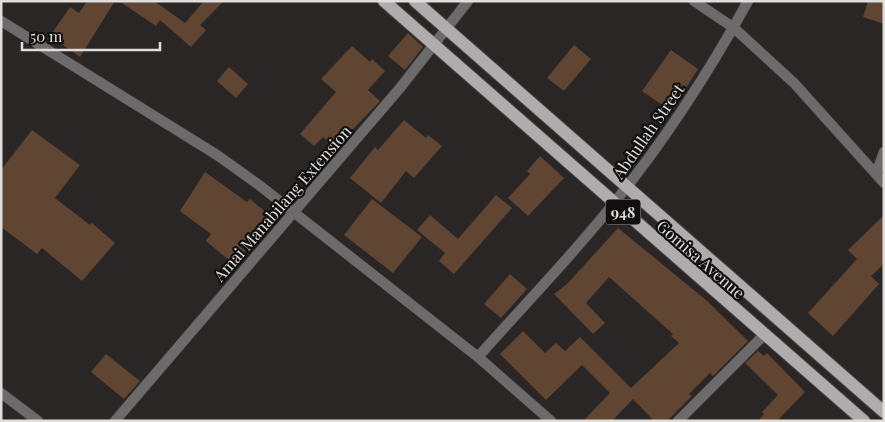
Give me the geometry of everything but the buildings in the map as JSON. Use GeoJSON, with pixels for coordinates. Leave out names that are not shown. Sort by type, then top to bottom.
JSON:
{"type":"FeatureCollection","features":[{"type":"Feature","properties":{"kind":"main road","name":"Gomisa Avenue"},"geometry":{"type":"LineString","coordinates":[[384,1],[864,421]]}},
{"type":"Feature","properties":{"kind":"main road","name":"Gomisa Avenue"},"geometry":{"type":"LineString","coordinates":[[415,1],[884,412]]}},
{"type":"Feature","properties":{"kind":"street","name":"Amai Manabilang Extension"},"geometry":{"type":"LineString","coordinates":[[115,421],[400,88],[468,1]]}},
{"type":"Feature","properties":{"kind":"street"},"geometry":{"type":"LineString","coordinates":[[694,1],[734,28],[794,83],[884,183]]}},
{"type":"Feature","properties":{"kind":"street","name":"Abdullah Street"},"geometry":{"type":"LineString","coordinates":[[478,356],[627,187],[696,90],[734,28],[748,1]]}},
{"type":"Feature","properties":{"kind":"street"},"geometry":{"type":"LineString","coordinates":[[1,21],[217,155],[478,356],[551,421]]}},
{"type":"Feature","properties":{"kind":"street"},"geometry":{"type":"LineString","coordinates":[[876,174],[884,152]]}},
{"type":"Feature","properties":{"kind":"street"},"geometry":{"type":"LineString","coordinates":[[678,421],[764,335]]}},
{"type":"Feature","properties":{"kind":"street"},"geometry":{"type":"LineString","coordinates":[[1,393],[38,421]]}}]}
